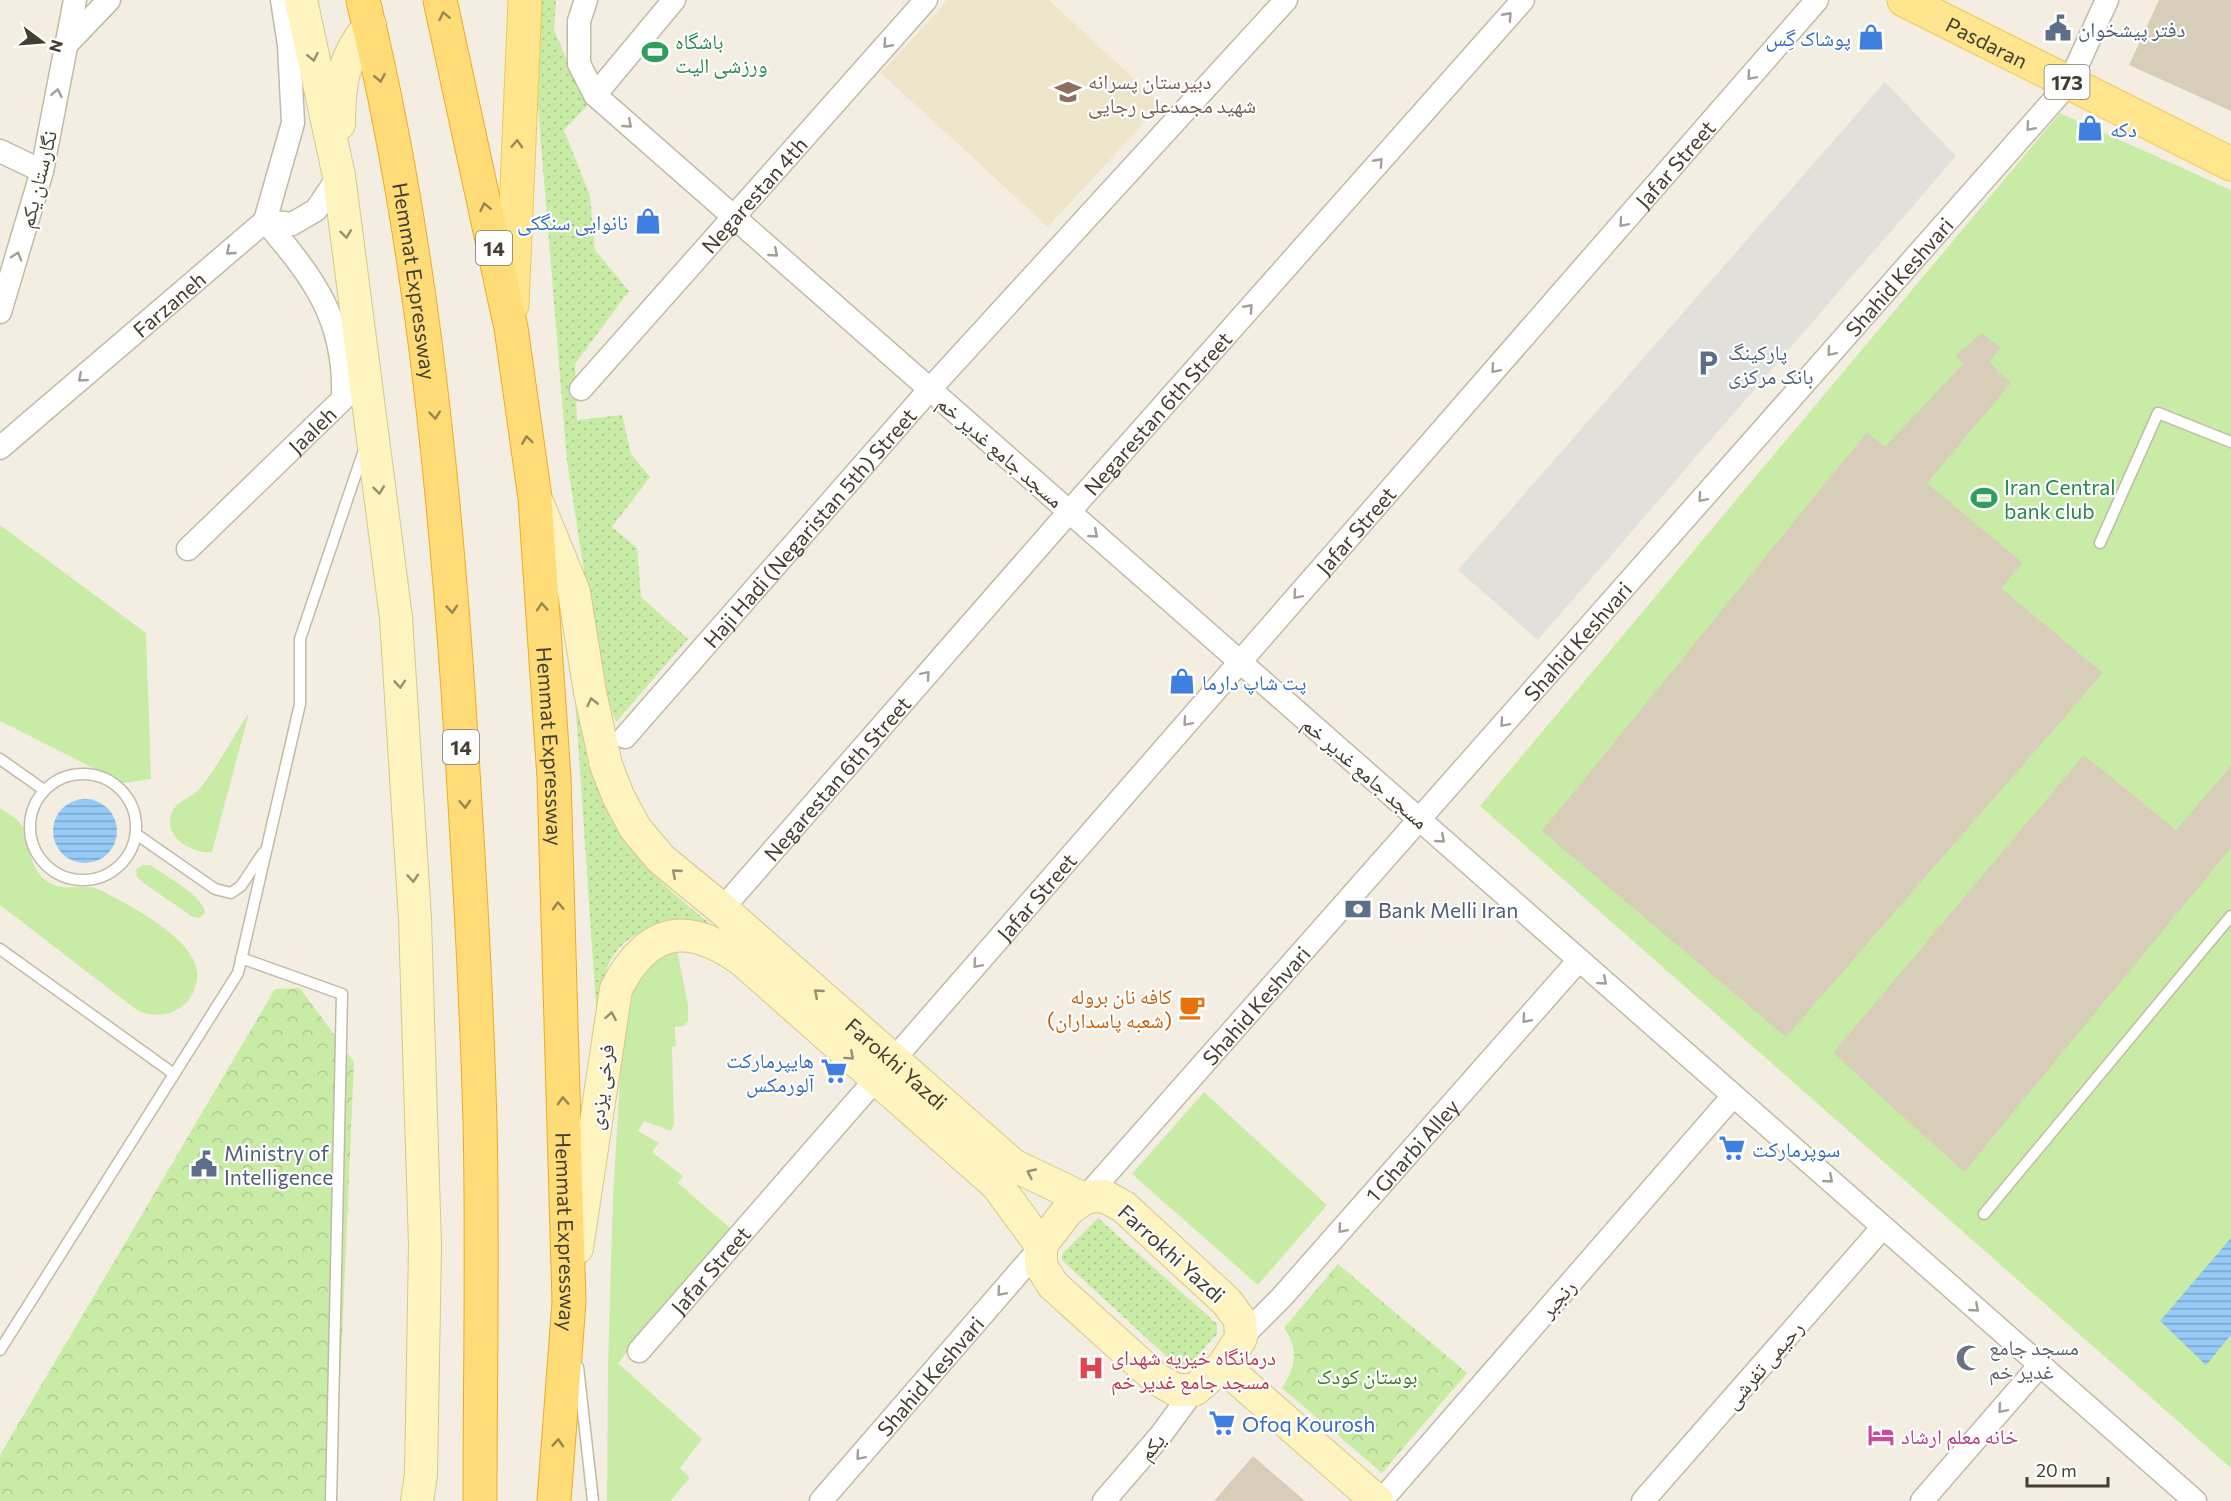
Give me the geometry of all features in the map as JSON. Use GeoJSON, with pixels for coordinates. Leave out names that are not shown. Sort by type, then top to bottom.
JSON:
{"type":"FeatureCollection","features":[{"type":"Feature","properties":{"kind":"highway","name":"Hemmat Expressway"},"geometry":{"type":"LineString","coordinates":[[441,0],[511,328],[535,498],[554,778],[569,1302],[554,1501]]}},
{"type":"Feature","properties":{"kind":"highway","name":"Hemmat Expressway"},"geometry":{"type":"LineString","coordinates":[[367,13],[399,178],[429,365],[447,523],[465,808],[480,1122],[480,1501]]}},
{"type":"Feature","properties":{"kind":"main road"},"geometry":{"type":"LineString","coordinates":[[301,0],[339,176],[396,618],[415,919],[425,1246],[421,1475],[417,1501]]}},
{"type":"Feature","properties":{"kind":"main road"},"geometry":{"type":"LineString","coordinates":[[511,328],[525,0]]}},
{"type":"Feature","properties":{"kind":"main road","name":"Pasdaran"},"geometry":{"type":"LineString","coordinates":[[1904,0],[2231,164]]}},
{"type":"Feature","properties":{"kind":"main road"},"geometry":{"type":"LineString","coordinates":[[339,176],[339,86],[367,13]]}},
{"type":"Feature","properties":{"kind":"main road","name":"Farokhi Yazdi"},"geometry":{"type":"LineString","coordinates":[[535,498],[574,592],[590,692],[606,765],[618,796],[635,828],[661,860],[722,909],[885,1069],[997,1185],[1040,1247]]}},
{"type":"Feature","properties":{"kind":"main road","name":"فرخی یزدی"},"geometry":{"type":"LineString","coordinates":[[569,1302],[616,989],[627,968],[650,943],[665,936],[694,936],[725,948],[885,1069]]}},
{"type":"Feature","properties":{"kind":"main road","name":"Farokhi Yazdi"},"geometry":{"type":"LineString","coordinates":[[885,1069],[1013,1165],[1085,1198]]}},
{"type":"Feature","properties":{"kind":"main road","name":"Farrokhi Yazdi"},"geometry":{"type":"LineString","coordinates":[[1085,1198],[1104,1197],[1124,1207],[1227,1302],[1240,1320],[1241,1338]]}},
{"type":"Feature","properties":{"kind":"main road"},"geometry":{"type":"LineString","coordinates":[[1085,1198],[1068,1210],[1040,1247],[1041,1266],[1053,1285],[1157,1379],[1176,1390],[1194,1390],[1222,1366],[1241,1338]]}},
{"type":"Feature","properties":{"kind":"main road"},"geometry":{"type":"LineString","coordinates":[[1222,1366],[1379,1501]]}},
{"type":"Feature","properties":{"kind":"street","name":"نگارستان یکم"},"geometry":{"type":"LineString","coordinates":[[0,312],[42,171],[75,0]]}},
{"type":"Feature","properties":{"kind":"street"},"geometry":{"type":"LineString","coordinates":[[67,44],[109,0]]}},
{"type":"Feature","properties":{"kind":"street"},"geometry":{"type":"LineString","coordinates":[[282,0],[289,45],[293,123],[265,221],[292,224],[316,210],[339,176]]}},
{"type":"Feature","properties":{"kind":"street"},"geometry":{"type":"LineString","coordinates":[[595,95],[674,0]]}},
{"type":"Feature","properties":{"kind":"street","name":"Negarestan 4th"},"geometry":{"type":"LineString","coordinates":[[581,389],[926,0]]}},
{"type":"Feature","properties":{"kind":"street","name":"Haji Hadi (Negaristan 5th) Street"},"geometry":{"type":"LineString","coordinates":[[625,737],[930,389],[1286,0]]}},
{"type":"Feature","properties":{"kind":"street","name":"Negarestan 6th Street"},"geometry":{"type":"LineString","coordinates":[[722,909],[1069,512],[1523,0]]}},
{"type":"Feature","properties":{"kind":"street","name":"Jafar Street"},"geometry":{"type":"LineString","coordinates":[[639,1351],[1817,0]]}},
{"type":"Feature","properties":{"kind":"street","name":"Shahid Keshvari"},"geometry":{"type":"LineString","coordinates":[[1085,1198],[2069,83],[2107,0]]}},
{"type":"Feature","properties":{"kind":"street","name":"مسجد جامع غدیر خم"},"geometry":{"type":"LineString","coordinates":[[583,11],[579,64],[595,95],[2194,1501]]}},
{"type":"Feature","properties":{"kind":"street"},"geometry":{"type":"LineString","coordinates":[[0,151],[42,171]]}},
{"type":"Feature","properties":{"kind":"street","name":"Farzaneh"},"geometry":{"type":"LineString","coordinates":[[0,448],[265,221]]}},
{"type":"Feature","properties":{"kind":"street","name":"Jaaleh"},"geometry":{"type":"LineString","coordinates":[[188,549],[343,399],[344,373],[337,328],[306,269],[265,221]]}},
{"type":"Feature","properties":{"kind":"street","name":"1 Gharbi Alley"},"geometry":{"type":"LineString","coordinates":[[1241,1338],[1281,1298],[1579,960]]}},
{"type":"Feature","properties":{"kind":"street","name":"رنجبر"},"geometry":{"type":"LineString","coordinates":[[1379,1501],[1733,1096]]}},
{"type":"Feature","properties":{"kind":"street","name":"رحیمی تفرشی"},"geometry":{"type":"LineString","coordinates":[[1642,1501],[1883,1227]]}},
{"type":"Feature","properties":{"kind":"street","name":"Shahid Keshvari"},"geometry":{"type":"LineString","coordinates":[[821,1501],[1040,1247]]}},
{"type":"Feature","properties":{"kind":"street"},"geometry":{"type":"LineString","coordinates":[[1922,1501],[2040,1365]]}},
{"type":"Feature","properties":{"kind":"street","name":"یکم"},"geometry":{"type":"LineString","coordinates":[[1104,1501],[1160,1436],[1194,1390]]}},
{"type":"Feature","properties":{"kind":"lane"},"geometry":{"type":"LineString","coordinates":[[2100,543],[2158,413],[2231,441]]}},
{"type":"Feature","properties":{"kind":"lane"},"geometry":{"type":"LineString","coordinates":[[0,1350],[238,973],[300,704],[300,639],[371,430]]}},
{"type":"Feature","properties":{"kind":"lane"},"geometry":{"type":"LineString","coordinates":[[0,759],[44,790]]}},
{"type":"Feature","properties":{"kind":"lane"},"geometry":{"type":"LineString","coordinates":[[91,773],[106,778],[120,788],[131,801],[136,818],[136,834],[132,850],[122,864],[107,875],[89,880],[70,879],[53,872],[39,859],[31,842],[29,824],[34,805],[44,790],[57,779],[74,774],[91,773]]}},
{"type":"Feature","properties":{"kind":"lane"},"geometry":{"type":"LineString","coordinates":[[136,834],[214,889],[231,894],[241,886],[267,847]]}},
{"type":"Feature","properties":{"kind":"lane"},"geometry":{"type":"LineString","coordinates":[[1984,1214],[2231,916]]}},
{"type":"Feature","properties":{"kind":"lane"},"geometry":{"type":"LineString","coordinates":[[0,949],[174,1074]]}},
{"type":"Feature","properties":{"kind":"lane"},"geometry":{"type":"LineString","coordinates":[[241,958],[342,994],[331,1501]]}},
{"type":"Feature","properties":{"kind":"lane"},"geometry":{"type":"LineString","coordinates":[[569,1302],[588,1436],[593,1501]]}},
{"type":"Feature","properties":{"kind":"shaded area"},"geometry":{"type":"Polygon","coordinates":[[[948,0],[1049,0],[1161,104],[1048,227],[881,73],[948,0]]]}},
{"type":"Feature","properties":{"kind":"shaded area","name":"پارکینگ بانک مرکزی"},"geometry":{"type":"Polygon","coordinates":[[[1885,82],[1956,156],[1538,640],[1458,570],[1885,82]]]}},
{"type":"Feature","properties":{"kind":"green space"},"geometry":{"type":"Polygon","coordinates":[[[540,0],[556,0],[554,30],[587,106],[564,130],[590,196],[595,250],[629,291],[575,364],[577,420],[622,415],[631,454],[650,477],[612,527],[637,548],[641,597],[688,639],[616,722],[601,681],[567,461],[534,58],[540,0]]]}},
{"type":"Feature","properties":{"kind":"green space","name":"Iran Central bank club"},"geometry":{"type":"Polygon","coordinates":[[[2060,113],[2231,190],[2231,1468],[1480,806],[2060,113]]]}},
{"type":"Feature","properties":{"kind":"green space"},"geometry":{"type":"Polygon","coordinates":[[[0,525],[146,633],[151,779],[123,783],[0,721],[0,525]]]}},
{"type":"Feature","properties":{"kind":"green space"},"geometry":{"type":"Polygon","coordinates":[[[570,624],[604,803],[624,840],[650,871],[713,926],[671,925],[644,931],[632,937],[621,946],[609,963],[596,1006],[570,624]]]}},
{"type":"Feature","properties":{"kind":"green space"},"geometry":{"type":"Polygon","coordinates":[[[249,713],[212,852],[189,848],[176,838],[172,831],[170,823],[173,810],[198,791],[249,713]]]}},
{"type":"Feature","properties":{"kind":"green space"},"geometry":{"type":"Polygon","coordinates":[[[0,808],[15,818],[23,828],[32,860],[41,876],[48,882],[61,887],[96,888],[131,906],[165,928],[180,941],[191,955],[197,969],[195,988],[185,1004],[173,1012],[163,1014],[153,1015],[138,1011],[0,905],[0,808]]]}},
{"type":"Feature","properties":{"kind":"green space"},"geometry":{"type":"Polygon","coordinates":[[[143,865],[150,865],[182,886],[198,900],[205,913],[199,918],[193,917],[142,882],[137,877],[136,869],[143,865]]]}},
{"type":"Feature","properties":{"kind":"green space"},"geometry":{"type":"Polygon","coordinates":[[[677,950],[688,1005],[688,1021],[683,1026],[675,1027],[676,1046],[672,1047],[674,1124],[671,1131],[644,1121],[638,1131],[659,1143],[652,1152],[683,1176],[678,1183],[730,1228],[618,1363],[702,1439],[680,1468],[690,1478],[670,1501],[607,1501],[613,1197],[625,992],[648,963],[677,950]]]}},
{"type":"Feature","properties":{"kind":"green space"},"geometry":{"type":"Polygon","coordinates":[[[300,988],[354,1062],[335,1501],[0,1501],[0,1455],[275,989],[300,988]]]}},
{"type":"Feature","properties":{"kind":"green space"},"geometry":{"type":"Polygon","coordinates":[[[1204,1092],[1327,1205],[1258,1285],[1132,1174],[1204,1092]]]}},
{"type":"Feature","properties":{"kind":"green space"},"geometry":{"type":"Polygon","coordinates":[[[1098,1218],[1217,1324],[1217,1334],[1187,1367],[1178,1367],[1061,1258],[1063,1253],[1098,1218]]]}},
{"type":"Feature","properties":{"kind":"green space","name":"بوستان کودک"},"geometry":{"type":"Polygon","coordinates":[[[1338,1264],[1467,1373],[1382,1473],[1282,1388],[1294,1358],[1292,1344],[1284,1328],[1338,1264]]]}},
{"type":"Feature","properties":{"kind":"water"},"geometry":{"type":"Polygon","coordinates":[[[85,799],[103,805],[111,813],[117,831],[111,849],[103,857],[85,863],[67,857],[59,849],[53,831],[59,813],[67,805],[85,799]]]}},
{"type":"Feature","properties":{"kind":"water"},"geometry":{"type":"Polygon","coordinates":[[[2231,1238],[2231,1335],[2206,1365],[2160,1321],[2231,1238]]]}},
{"type":"Feature","properties":{"kind":"building"},"geometry":{"type":"Polygon","coordinates":[[[2159,0],[2231,0],[2231,111],[2129,65],[2159,0]]]}},
{"type":"Feature","properties":{"kind":"building"},"geometry":{"type":"Polygon","coordinates":[[[1982,333],[2001,348],[1989,362],[2011,383],[1927,483],[2023,563],[2001,588],[2103,673],[1786,1037],[1542,831],[1867,432],[1885,447],[1963,364],[1956,355],[1982,333]]]}},
{"type":"Feature","properties":{"kind":"building"},"geometry":{"type":"Polygon","coordinates":[[[2084,755],[2176,830],[2231,766],[2231,848],[1964,1172],[1833,1053],[2084,755]]]}},
{"type":"Feature","properties":{"kind":"building"},"geometry":{"type":"Polygon","coordinates":[[[1253,1456],[1305,1501],[1214,1501],[1253,1456]]]}},
{"type":"Feature","properties":{"kind":"place","name":"دفتر پیشخوان"},"geometry":{"type":"Point","coordinates":[2058,28]}},
{"type":"Feature","properties":{"kind":"place","name":"پوشاک گِس"},"geometry":{"type":"Point","coordinates":[1871,37]}},
{"type":"Feature","properties":{"kind":"place","name":"باشگاه ورزشی الیت"},"geometry":{"type":"Point","coordinates":[655,52]}},
{"type":"Feature","properties":{"kind":"place","name":"دبیرستان پسرانه شهید مجمدعلی رجایی"},"geometry":{"type":"Point","coordinates":[1068,92]}},
{"type":"Feature","properties":{"kind":"place","name":"دکه"},"geometry":{"type":"Point","coordinates":[2090,128]}},
{"type":"Feature","properties":{"kind":"place","name":"نانوایی سنگکی"},"geometry":{"type":"Point","coordinates":[648,221]}},
{"type":"Feature","properties":{"kind":"place","name":"پارکینگ بانک مرکزی"},"geometry":{"type":"Point","coordinates":[1708,363]}},
{"type":"Feature","properties":{"kind":"place","name":"Iran Central bank club"},"geometry":{"type":"Point","coordinates":[1984,498]}},
{"type":"Feature","properties":{"kind":"place","name":"پت شاپ دارما"},"geometry":{"type":"Point","coordinates":[1182,681]}},
{"type":"Feature","properties":{"kind":"place","name":"Bank Melli Iran"},"geometry":{"type":"Point","coordinates":[1358,909]}},
{"type":"Feature","properties":{"kind":"place","name":"کافه نان بروله (شعبه پاسداران)"},"geometry":{"type":"Point","coordinates":[1192,1007]}},
{"type":"Feature","properties":{"kind":"place","name":"هایپرمارکت آلورمکس"},"geometry":{"type":"Point","coordinates":[834,1071]}},
{"type":"Feature","properties":{"kind":"place","name":"سوپرمارکت"},"geometry":{"type":"Point","coordinates":[1732,1148]}},
{"type":"Feature","properties":{"kind":"place","name":"Ministry of Intelligence"},"geometry":{"type":"Point","coordinates":[204,1164]}},
{"type":"Feature","properties":{"kind":"place","name":"مسجد جامع غدیر خم"},"geometry":{"type":"Point","coordinates":[1969,1358]}},
{"type":"Feature","properties":{"kind":"place","name":"درمانگاه خیریه شهدای مسجد جامع غدیر خم"},"geometry":{"type":"Point","coordinates":[1091,1368]}},
{"type":"Feature","properties":{"kind":"place","name":"Ofoq Kourosh"},"geometry":{"type":"Point","coordinates":[1222,1423]}},
{"type":"Feature","properties":{"kind":"place","name":"خانه معلم ارشاد"},"geometry":{"type":"Point","coordinates":[1881,1435]}}]}
